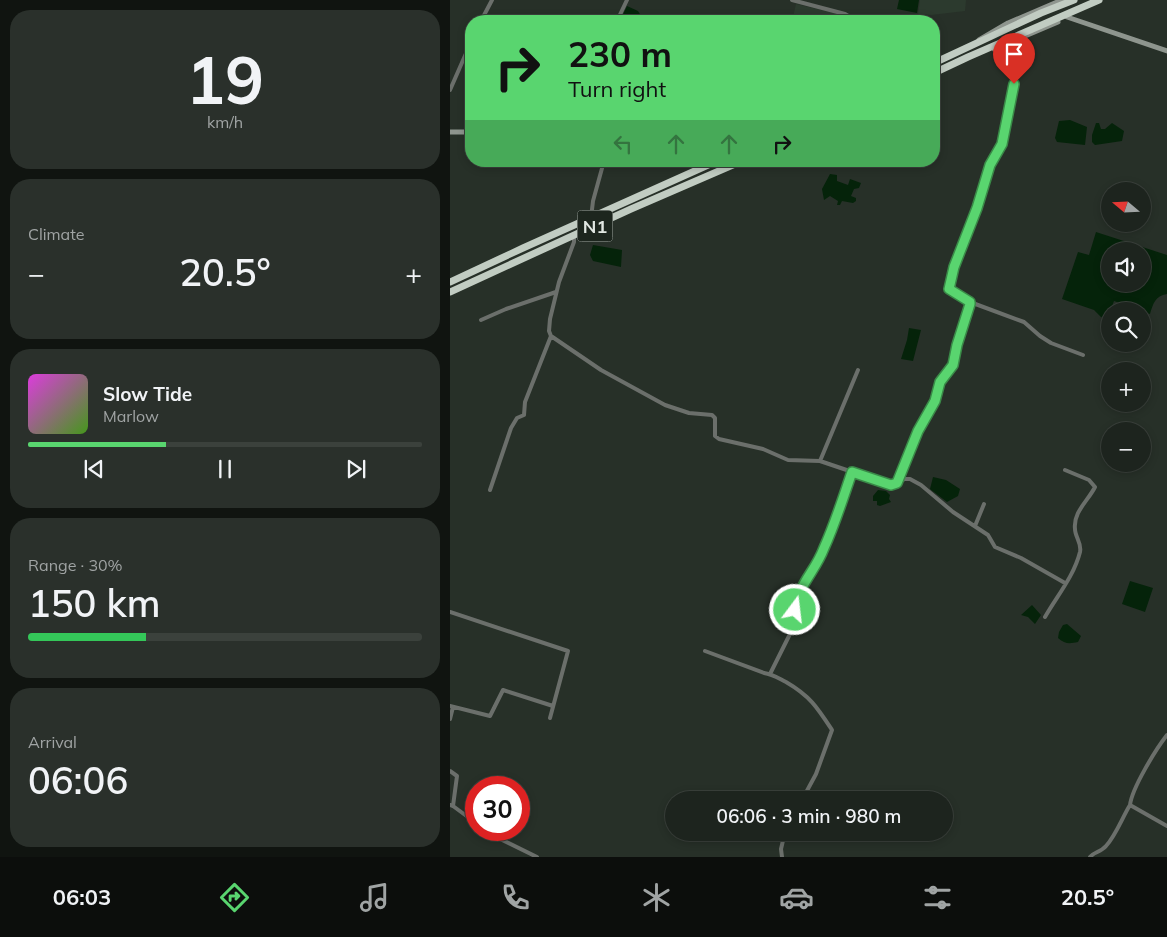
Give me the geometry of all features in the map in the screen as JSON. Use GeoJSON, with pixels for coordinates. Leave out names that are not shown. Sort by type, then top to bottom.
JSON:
{"type":"FeatureCollection","features":[{"type":"Feature","properties":{"kind":"highway"},"geometry":{"type":"LineString","coordinates":[[940,60],[1041,13],[1074,0]]}},
{"type":"Feature","properties":{"kind":"highway"},"geometry":{"type":"LineString","coordinates":[[940,71],[1099,0]]}},
{"type":"Feature","properties":{"kind":"highway","name":"N1"},"geometry":{"type":"LineString","coordinates":[[450,282],[704,167]]}},
{"type":"Feature","properties":{"kind":"highway","name":"N1"},"geometry":{"type":"LineString","coordinates":[[450,292],[631,209],[728,167]]}},
{"type":"Feature","properties":{"kind":"main road"},"geometry":{"type":"LineString","coordinates":[[975,44],[983,36],[1008,23],[1062,0]]}},
{"type":"Feature","properties":{"kind":"main road"},"geometry":{"type":"LineString","coordinates":[[977,53],[987,52],[1022,38],[1103,0]]}},
{"type":"Feature","properties":{"kind":"main road"},"geometry":{"type":"LineString","coordinates":[[1079,12],[1077,17],[1082,22]]}},
{"type":"Feature","properties":{"kind":"main road"},"geometry":{"type":"LineString","coordinates":[[1067,17],[1167,51]]}},
{"type":"Feature","properties":{"kind":"main road"},"geometry":{"type":"LineString","coordinates":[[450,132],[465,132]]}},
{"type":"Feature","properties":{"kind":"street"},"geometry":{"type":"LineString","coordinates":[[484,15],[492,0]]}},
{"type":"Feature","properties":{"kind":"street"},"geometry":{"type":"LineString","coordinates":[[620,15],[627,0]]}},
{"type":"Feature","properties":{"kind":"street"},"geometry":{"type":"LineString","coordinates":[[792,0],[847,15]]}},
{"type":"Feature","properties":{"kind":"street"},"geometry":{"type":"LineString","coordinates":[[1022,38],[1002,144],[990,165],[977,208],[954,267],[949,289],[970,302],[1024,322],[1040,336],[1083,355]]}},
{"type":"Feature","properties":{"kind":"street"},"geometry":{"type":"LineString","coordinates":[[450,90],[465,56]]}},
{"type":"Feature","properties":{"kind":"street"},"geometry":{"type":"LineString","coordinates":[[590,218],[592,201],[602,167]]}},
{"type":"Feature","properties":{"kind":"street"},"geometry":{"type":"LineString","coordinates":[[490,490],[510,428],[517,418],[524,415],[525,402],[551,336],[550,319],[556,292],[574,242],[574,236]]}},
{"type":"Feature","properties":{"kind":"street"},"geometry":{"type":"LineString","coordinates":[[481,320],[506,309],[556,292]]}},
{"type":"Feature","properties":{"kind":"street"},"geometry":{"type":"LineString","coordinates":[[897,483],[918,431],[935,401],[940,382],[953,365],[970,302]]}},
{"type":"Feature","properties":{"kind":"street"},"geometry":{"type":"LineString","coordinates":[[551,336],[601,370],[665,406],[689,413],[712,415],[714,418],[715,436],[719,439],[763,449],[788,460],[820,461],[891,485],[905,479],[915,482],[988,535],[995,547],[1022,558],[1065,583]]}},
{"type":"Feature","properties":{"kind":"street"},"geometry":{"type":"LineString","coordinates":[[820,461],[858,370]]}},
{"type":"Feature","properties":{"kind":"street"},"geometry":{"type":"LineString","coordinates":[[1045,617],[1071,576],[1080,550],[1075,522],[1081,508],[1095,487],[1089,480],[1065,470]]}},
{"type":"Feature","properties":{"kind":"street"},"geometry":{"type":"LineString","coordinates":[[770,674],[793,628],[799,592],[824,550],[852,472]]}},
{"type":"Feature","properties":{"kind":"street"},"geometry":{"type":"LineString","coordinates":[[975,526],[984,504]]}},
{"type":"Feature","properties":{"kind":"street"},"geometry":{"type":"LineString","coordinates":[[450,612],[568,651],[550,718]]}},
{"type":"Feature","properties":{"kind":"street"},"geometry":{"type":"LineString","coordinates":[[705,651],[770,674],[802,691],[814,703],[832,730],[816,774],[807,791]]}},
{"type":"Feature","properties":{"kind":"street"},"geometry":{"type":"LineString","coordinates":[[450,719],[452,707],[490,716],[503,690],[553,706]]}},
{"type":"Feature","properties":{"kind":"street"},"geometry":{"type":"LineString","coordinates":[[1090,857],[1106,845],[1130,805],[1130,800],[1159,745],[1167,735]]}},
{"type":"Feature","properties":{"kind":"street"},"geometry":{"type":"LineString","coordinates":[[450,771],[458,776],[452,806],[465,815]]}},
{"type":"Feature","properties":{"kind":"street"},"geometry":{"type":"LineString","coordinates":[[1130,805],[1167,826]]}},
{"type":"Feature","properties":{"kind":"street"},"geometry":{"type":"LineString","coordinates":[[506,841],[537,857]]}},
{"type":"Feature","properties":{"kind":"street"},"geometry":{"type":"LineString","coordinates":[[782,857],[783,841]]}},
{"type":"Feature","properties":{"kind":"shaded area"},"geometry":{"type":"Polygon","coordinates":[[[899,0],[919,0],[917,13],[897,9],[899,0]]]}},
{"type":"Feature","properties":{"kind":"shaded area"},"geometry":{"type":"Polygon","coordinates":[[[920,0],[966,0],[965,11],[931,15],[918,14],[920,0]]]}},
{"type":"Feature","properties":{"kind":"shaded area"},"geometry":{"type":"Polygon","coordinates":[[[796,4],[843,15],[793,15],[796,4]]]}},
{"type":"Feature","properties":{"kind":"shaded area"},"geometry":{"type":"Polygon","coordinates":[[[627,6],[638,11],[640,15],[623,15],[627,6]]]}},
{"type":"Feature","properties":{"kind":"shaded area"},"geometry":{"type":"Polygon","coordinates":[[[1070,120],[1087,127],[1085,145],[1057,142],[1055,138],[1059,121],[1070,120]]]}},
{"type":"Feature","properties":{"kind":"shaded area"},"geometry":{"type":"Polygon","coordinates":[[[1096,123],[1099,123],[1101,129],[1105,129],[1112,123],[1124,131],[1122,141],[1095,145],[1092,142],[1092,135],[1096,123]]]}},
{"type":"Feature","properties":{"kind":"shaded area"},"geometry":{"type":"Polygon","coordinates":[[[830,174],[837,175],[837,181],[848,185],[850,179],[861,183],[859,188],[854,189],[851,196],[856,198],[856,201],[853,203],[842,201],[840,205],[837,205],[838,201],[830,196],[824,200],[822,189],[830,174]]]}},
{"type":"Feature","properties":{"kind":"shaded area"},"geometry":{"type":"Polygon","coordinates":[[[1096,232],[1127,242],[1101,242],[1101,292],[1151,292],[1151,250],[1167,255],[1167,294],[1157,299],[1151,312],[1151,302],[1101,302],[1101,317],[1094,310],[1062,299],[1078,252],[1089,255],[1096,232]]]}},
{"type":"Feature","properties":{"kind":"shaded area"},"geometry":{"type":"Polygon","coordinates":[[[593,245],[622,250],[621,267],[593,261],[590,255],[593,245]]]}},
{"type":"Feature","properties":{"kind":"shaded area"},"geometry":{"type":"Polygon","coordinates":[[[909,328],[921,330],[913,361],[901,359],[909,328]]]}},
{"type":"Feature","properties":{"kind":"shaded area"},"geometry":{"type":"Polygon","coordinates":[[[933,477],[946,480],[960,489],[958,496],[947,502],[930,489],[933,477]]]}},
{"type":"Feature","properties":{"kind":"shaded area"},"geometry":{"type":"Polygon","coordinates":[[[878,490],[886,491],[890,495],[889,499],[891,502],[880,506],[877,505],[877,501],[873,501],[873,496],[878,490]]]}},
{"type":"Feature","properties":{"kind":"shaded area"},"geometry":{"type":"Polygon","coordinates":[[[1130,581],[1153,588],[1145,612],[1122,604],[1130,581]]]}},
{"type":"Feature","properties":{"kind":"shaded area"},"geometry":{"type":"Polygon","coordinates":[[[1032,605],[1041,615],[1035,624],[1028,617],[1021,615],[1032,605]]]}},
{"type":"Feature","properties":{"kind":"shaded area"},"geometry":{"type":"Polygon","coordinates":[[[1067,624],[1081,636],[1078,642],[1067,643],[1058,638],[1063,625],[1067,624]]]}},
{"type":"Feature","properties":{"kind":"route"},"geometry":{"type":"LineString","coordinates":[[795,610],[801,587],[811,574],[824,550],[852,472],[891,485],[897,483],[918,431],[935,401],[940,382],[953,365],[970,302],[949,289],[954,267],[977,208],[991,161],[1002,144],[1014,84]]}}]}
